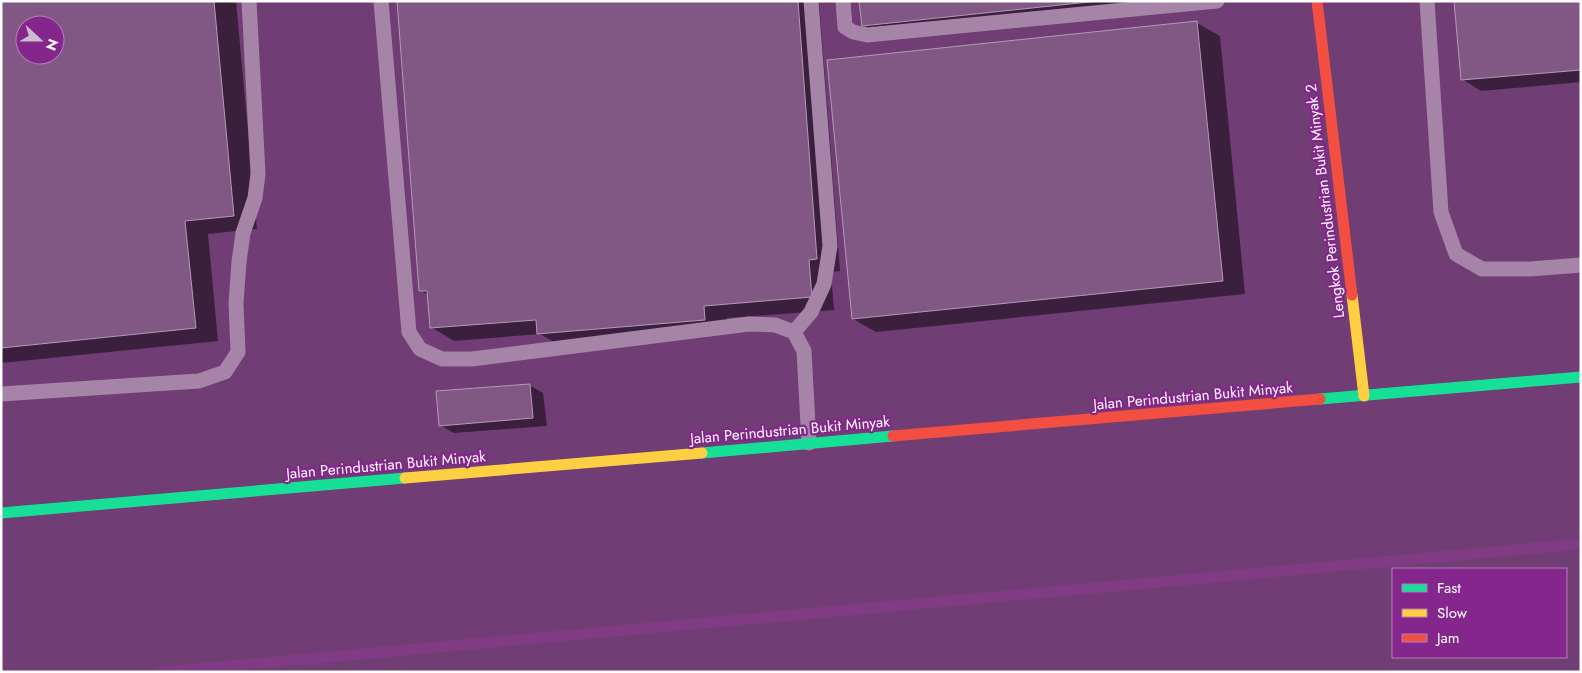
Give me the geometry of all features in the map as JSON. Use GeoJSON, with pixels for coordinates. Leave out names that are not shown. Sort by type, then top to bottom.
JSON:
{"type":"FeatureCollection","features":[{"type":"Feature","properties":{"kind":"street","name":"Lengkok Perindustrian Bukit Minyak 2"},"geometry":{"type":"LineString","coordinates":[[1316,1],[1364,396]]}},
{"type":"Feature","properties":{"kind":"street","name":"Jalan Perindustrian Bukit Minyak"},"geometry":{"type":"LineString","coordinates":[[1,513],[1581,377]]}},
{"type":"Feature","properties":{"kind":"lane"},"geometry":{"type":"LineString","coordinates":[[1,394],[199,381],[225,372],[238,352],[236,303],[239,262],[243,233],[255,198],[258,174],[249,1]]}},
{"type":"Feature","properties":{"kind":"lane"},"geometry":{"type":"LineString","coordinates":[[381,1],[409,332],[420,349],[442,359],[472,359],[749,324],[775,325],[794,332],[804,351],[810,443]]}},
{"type":"Feature","properties":{"kind":"lane"},"geometry":{"type":"LineString","coordinates":[[794,332],[810,312],[824,284],[830,246],[811,1]]}},
{"type":"Feature","properties":{"kind":"lane"},"geometry":{"type":"LineString","coordinates":[[843,1],[846,26],[853,32],[867,35],[1210,2]]}},
{"type":"Feature","properties":{"kind":"lane"},"geometry":{"type":"LineString","coordinates":[[1427,1],[1441,212],[1456,254],[1482,269],[1530,269],[1581,264]]}},
{"type":"Feature","properties":{"kind":"building"},"geometry":{"type":"Polygon","coordinates":[[[1,1],[214,1],[234,216],[185,221],[196,328],[1,348],[1,1]]]}},
{"type":"Feature","properties":{"kind":"building"},"geometry":{"type":"Polygon","coordinates":[[[397,1],[798,1],[817,259],[809,260],[812,297],[704,306],[705,320],[537,334],[536,320],[430,328],[427,291],[419,291],[397,1]]]}},
{"type":"Feature","properties":{"kind":"building"},"geometry":{"type":"Polygon","coordinates":[[[859,1],[1098,1],[862,26],[859,1]]]}},
{"type":"Feature","properties":{"kind":"building"},"geometry":{"type":"Polygon","coordinates":[[[1454,1],[1581,1],[1581,70],[1461,80],[1454,1]]]}},
{"type":"Feature","properties":{"kind":"building"},"geometry":{"type":"Polygon","coordinates":[[[1197,21],[1223,281],[852,319],[827,60],[1197,21]]]}},
{"type":"Feature","properties":{"kind":"building"},"geometry":{"type":"Polygon","coordinates":[[[530,384],[533,418],[439,426],[436,391],[530,384]]]}},
{"type":"Feature","properties":{"kind":"waterway"},"geometry":{"type":"LineString","coordinates":[[162,672],[1581,544]]}},
{"type":"Feature","properties":{"kind":"traffic: fast"},"geometry":{"type":"LineString","coordinates":[[1320,399],[1581,377]]}},
{"type":"Feature","properties":{"kind":"traffic: fast"},"geometry":{"type":"LineString","coordinates":[[702,453],[893,436]]}},
{"type":"Feature","properties":{"kind":"traffic: fast"},"geometry":{"type":"LineString","coordinates":[[1,513],[405,478]]}},
{"type":"Feature","properties":{"kind":"traffic: slow"},"geometry":{"type":"LineString","coordinates":[[1352,295],[1364,396]]}},
{"type":"Feature","properties":{"kind":"traffic: slow"},"geometry":{"type":"LineString","coordinates":[[405,478],[702,453]]}},
{"type":"Feature","properties":{"kind":"traffic: jam"},"geometry":{"type":"LineString","coordinates":[[1317,1],[1352,295]]}},
{"type":"Feature","properties":{"kind":"traffic: jam"},"geometry":{"type":"LineString","coordinates":[[893,436],[1320,399]]}}]}
